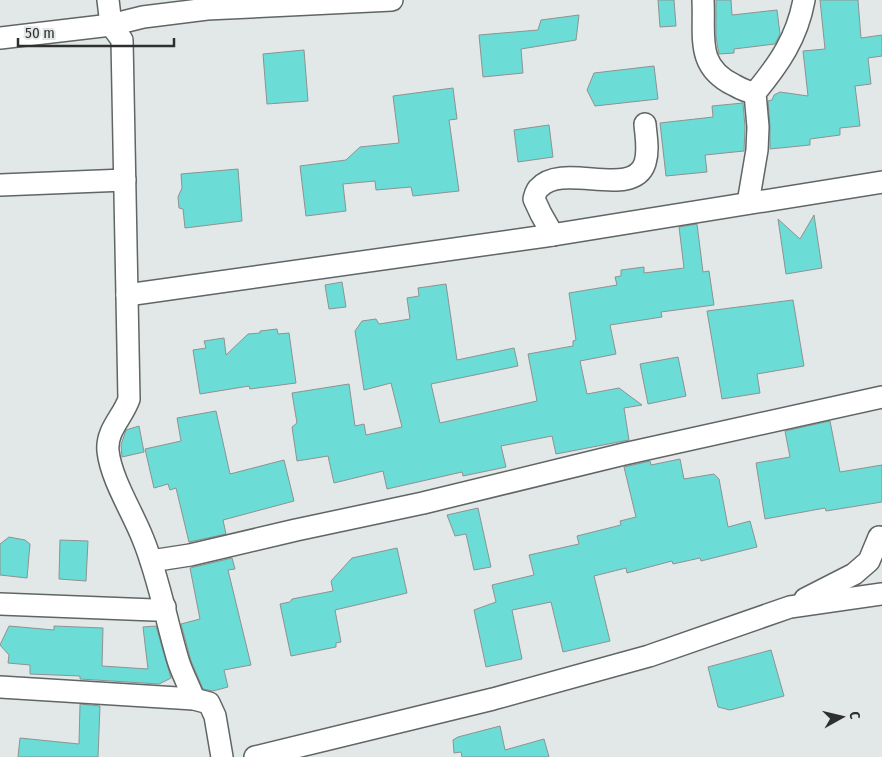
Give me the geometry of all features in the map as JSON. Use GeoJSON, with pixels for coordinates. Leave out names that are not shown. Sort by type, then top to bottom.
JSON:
{"type":"FeatureCollection","features":[{"type":"Feature","properties":{"kind":"street"},"geometry":{"type":"LineString","coordinates":[[108,0],[111,25],[122,40],[129,399],[126,409],[116,422],[109,438],[108,450],[119,485],[151,561],[165,607],[178,662],[194,698]]}},
{"type":"Feature","properties":{"kind":"street"},"geometry":{"type":"LineString","coordinates":[[0,38],[111,25],[143,17],[207,9],[392,0]]}},
{"type":"Feature","properties":{"kind":"street"},"geometry":{"type":"LineString","coordinates":[[702,0],[703,40],[707,59],[713,71],[724,81],[744,91],[755,93]]}},
{"type":"Feature","properties":{"kind":"street"},"geometry":{"type":"LineString","coordinates":[[748,203],[757,150],[758,127],[755,93],[782,60],[802,12],[804,0]]}},
{"type":"Feature","properties":{"kind":"street"},"geometry":{"type":"LineString","coordinates":[[554,235],[534,198],[538,188],[548,181],[563,178],[628,179],[641,172],[648,147],[645,124]]}},
{"type":"Feature","properties":{"kind":"street"},"geometry":{"type":"LineString","coordinates":[[0,185],[125,180]]}},
{"type":"Feature","properties":{"kind":"street"},"geometry":{"type":"LineString","coordinates":[[128,295],[554,235],[882,182]]}},
{"type":"Feature","properties":{"kind":"street"},"geometry":{"type":"LineString","coordinates":[[151,561],[190,556],[296,530],[423,503],[624,454],[882,397]]}},
{"type":"Feature","properties":{"kind":"street"},"geometry":{"type":"LineString","coordinates":[[879,537],[867,571],[867,582],[879,595]]}},
{"type":"Feature","properties":{"kind":"street"},"geometry":{"type":"LineString","coordinates":[[255,757],[484,702],[640,659],[790,607],[854,574],[869,561]]}},
{"type":"Feature","properties":{"kind":"street"},"geometry":{"type":"LineString","coordinates":[[790,607],[845,598],[879,595]]}},
{"type":"Feature","properties":{"kind":"street"},"geometry":{"type":"LineString","coordinates":[[0,604],[154,610],[165,607]]}},
{"type":"Feature","properties":{"kind":"street"},"geometry":{"type":"LineString","coordinates":[[0,688],[194,698],[209,703],[215,716],[222,757]]}},
{"type":"Feature","properties":{"kind":"building"},"geometry":{"type":"Polygon","coordinates":[[[658,0],[674,0],[676,26],[660,27],[658,0]]]}},
{"type":"Feature","properties":{"kind":"building"},"geometry":{"type":"Polygon","coordinates":[[[716,0],[731,0],[732,15],[777,10],[780,34],[775,44],[734,49],[734,53],[719,54],[716,37],[716,0]]]}},
{"type":"Feature","properties":{"kind":"building"},"geometry":{"type":"Polygon","coordinates":[[[820,0],[858,0],[861,38],[882,35],[882,56],[868,58],[871,84],[855,86],[860,126],[840,128],[840,135],[810,139],[810,145],[770,149],[768,101],[772,100],[774,95],[780,92],[808,96],[803,51],[825,49],[820,0]]]}},
{"type":"Feature","properties":{"kind":"building"},"geometry":{"type":"Polygon","coordinates":[[[579,15],[576,40],[521,49],[523,73],[483,77],[479,35],[538,30],[541,20],[579,15]]]}},
{"type":"Feature","properties":{"kind":"building"},"geometry":{"type":"Polygon","coordinates":[[[304,50],[308,101],[267,104],[263,54],[304,50]]]}},
{"type":"Feature","properties":{"kind":"building"},"geometry":{"type":"Polygon","coordinates":[[[654,66],[658,99],[595,106],[587,90],[594,73],[654,66]]]}},
{"type":"Feature","properties":{"kind":"building"},"geometry":{"type":"Polygon","coordinates":[[[453,88],[457,119],[449,120],[459,191],[413,196],[411,187],[376,190],[375,181],[343,184],[346,211],[306,216],[300,166],[346,160],[360,147],[399,143],[393,96],[453,88]]]}},
{"type":"Feature","properties":{"kind":"building"},"geometry":{"type":"Polygon","coordinates":[[[743,103],[744,151],[705,155],[707,172],[666,176],[660,123],[713,117],[712,106],[743,103]]]}},
{"type":"Feature","properties":{"kind":"building"},"geometry":{"type":"Polygon","coordinates":[[[549,125],[553,157],[518,162],[514,130],[549,125]]]}},
{"type":"Feature","properties":{"kind":"building"},"geometry":{"type":"Polygon","coordinates":[[[238,169],[242,221],[185,228],[183,209],[179,208],[178,197],[182,188],[181,174],[238,169]]]}},
{"type":"Feature","properties":{"kind":"building"},"geometry":{"type":"Polygon","coordinates":[[[814,215],[822,268],[786,274],[778,219],[800,239],[814,215]]]}},
{"type":"Feature","properties":{"kind":"building"},"geometry":{"type":"Polygon","coordinates":[[[697,224],[703,272],[709,271],[714,305],[661,312],[662,317],[610,325],[616,354],[580,361],[587,394],[619,388],[642,405],[624,408],[629,440],[556,454],[552,436],[501,446],[506,467],[463,476],[462,472],[387,489],[383,471],[334,483],[328,456],[297,461],[292,427],[297,423],[292,393],[349,384],[355,426],[364,424],[366,435],[402,427],[391,383],[364,390],[355,331],[362,321],[376,319],[379,324],[410,319],[407,298],[419,296],[418,288],[446,284],[457,360],[514,348],[518,366],[431,384],[440,423],[537,401],[528,354],[573,346],[573,341],[576,340],[569,293],[617,285],[615,277],[621,276],[621,270],[644,267],[644,273],[684,268],[679,227],[697,224]]]}},
{"type":"Feature","properties":{"kind":"building"},"geometry":{"type":"Polygon","coordinates":[[[342,282],[346,307],[329,309],[325,285],[342,282]]]}},
{"type":"Feature","properties":{"kind":"building"},"geometry":{"type":"Polygon","coordinates":[[[793,300],[804,366],[757,374],[760,393],[722,399],[707,311],[793,300]]]}},
{"type":"Feature","properties":{"kind":"building"},"geometry":{"type":"Polygon","coordinates":[[[277,329],[278,334],[289,333],[296,383],[250,389],[249,386],[200,394],[193,350],[206,348],[204,341],[224,338],[226,355],[248,334],[277,329]]]}},
{"type":"Feature","properties":{"kind":"building"},"geometry":{"type":"Polygon","coordinates":[[[678,357],[686,396],[648,404],[640,364],[678,357]]]}},
{"type":"Feature","properties":{"kind":"building"},"geometry":{"type":"Polygon","coordinates":[[[216,411],[230,474],[284,460],[294,501],[223,520],[226,534],[189,542],[176,488],[170,490],[168,484],[154,488],[145,449],[181,441],[177,418],[216,411]]]}},
{"type":"Feature","properties":{"kind":"building"},"geometry":{"type":"Polygon","coordinates":[[[830,421],[840,472],[882,465],[882,502],[826,511],[825,508],[765,519],[756,463],[790,457],[785,431],[830,421]]]}},
{"type":"Feature","properties":{"kind":"building"},"geometry":{"type":"Polygon","coordinates":[[[139,426],[144,452],[122,457],[121,445],[126,430],[139,426]]]}},
{"type":"Feature","properties":{"kind":"building"},"geometry":{"type":"Polygon","coordinates":[[[680,459],[684,479],[714,474],[719,479],[728,527],[750,521],[757,547],[701,561],[700,558],[673,564],[672,561],[627,573],[626,568],[594,576],[610,641],[563,652],[551,602],[512,610],[522,659],[486,667],[474,610],[496,602],[492,585],[534,575],[529,555],[579,544],[577,536],[621,525],[620,521],[636,517],[624,467],[650,461],[651,465],[680,459]]]}},
{"type":"Feature","properties":{"kind":"building"},"geometry":{"type":"Polygon","coordinates":[[[478,508],[491,567],[474,570],[466,534],[455,536],[447,515],[478,508]]]}},
{"type":"Feature","properties":{"kind":"building"},"geometry":{"type":"Polygon","coordinates":[[[9,537],[25,540],[30,544],[27,578],[0,575],[0,544],[9,537]]]}},
{"type":"Feature","properties":{"kind":"building"},"geometry":{"type":"Polygon","coordinates":[[[60,540],[88,541],[86,581],[59,579],[60,540]]]}},
{"type":"Feature","properties":{"kind":"building"},"geometry":{"type":"Polygon","coordinates":[[[397,548],[407,593],[335,610],[341,642],[336,643],[336,647],[291,656],[280,604],[290,602],[292,599],[333,591],[331,581],[352,558],[397,548]]]}},
{"type":"Feature","properties":{"kind":"building"},"geometry":{"type":"Polygon","coordinates":[[[232,558],[235,569],[228,570],[251,665],[224,670],[228,687],[213,691],[203,689],[191,661],[181,624],[200,619],[190,568],[232,558]]]}},
{"type":"Feature","properties":{"kind":"building"},"geometry":{"type":"Polygon","coordinates":[[[9,626],[54,630],[54,626],[103,628],[102,666],[148,669],[143,627],[156,626],[171,678],[159,684],[80,679],[80,676],[30,674],[30,665],[8,663],[9,655],[0,645],[9,626]]]}},
{"type":"Feature","properties":{"kind":"building"},"geometry":{"type":"Polygon","coordinates":[[[771,650],[784,696],[730,710],[718,707],[708,667],[771,650]]]}},
{"type":"Feature","properties":{"kind":"building"},"geometry":{"type":"Polygon","coordinates":[[[80,704],[100,706],[98,757],[18,757],[20,738],[79,744],[80,704]]]}},
{"type":"Feature","properties":{"kind":"building"},"geometry":{"type":"Polygon","coordinates":[[[500,726],[505,750],[544,739],[549,757],[462,757],[461,752],[454,753],[453,740],[458,737],[500,726]]]}}]}
